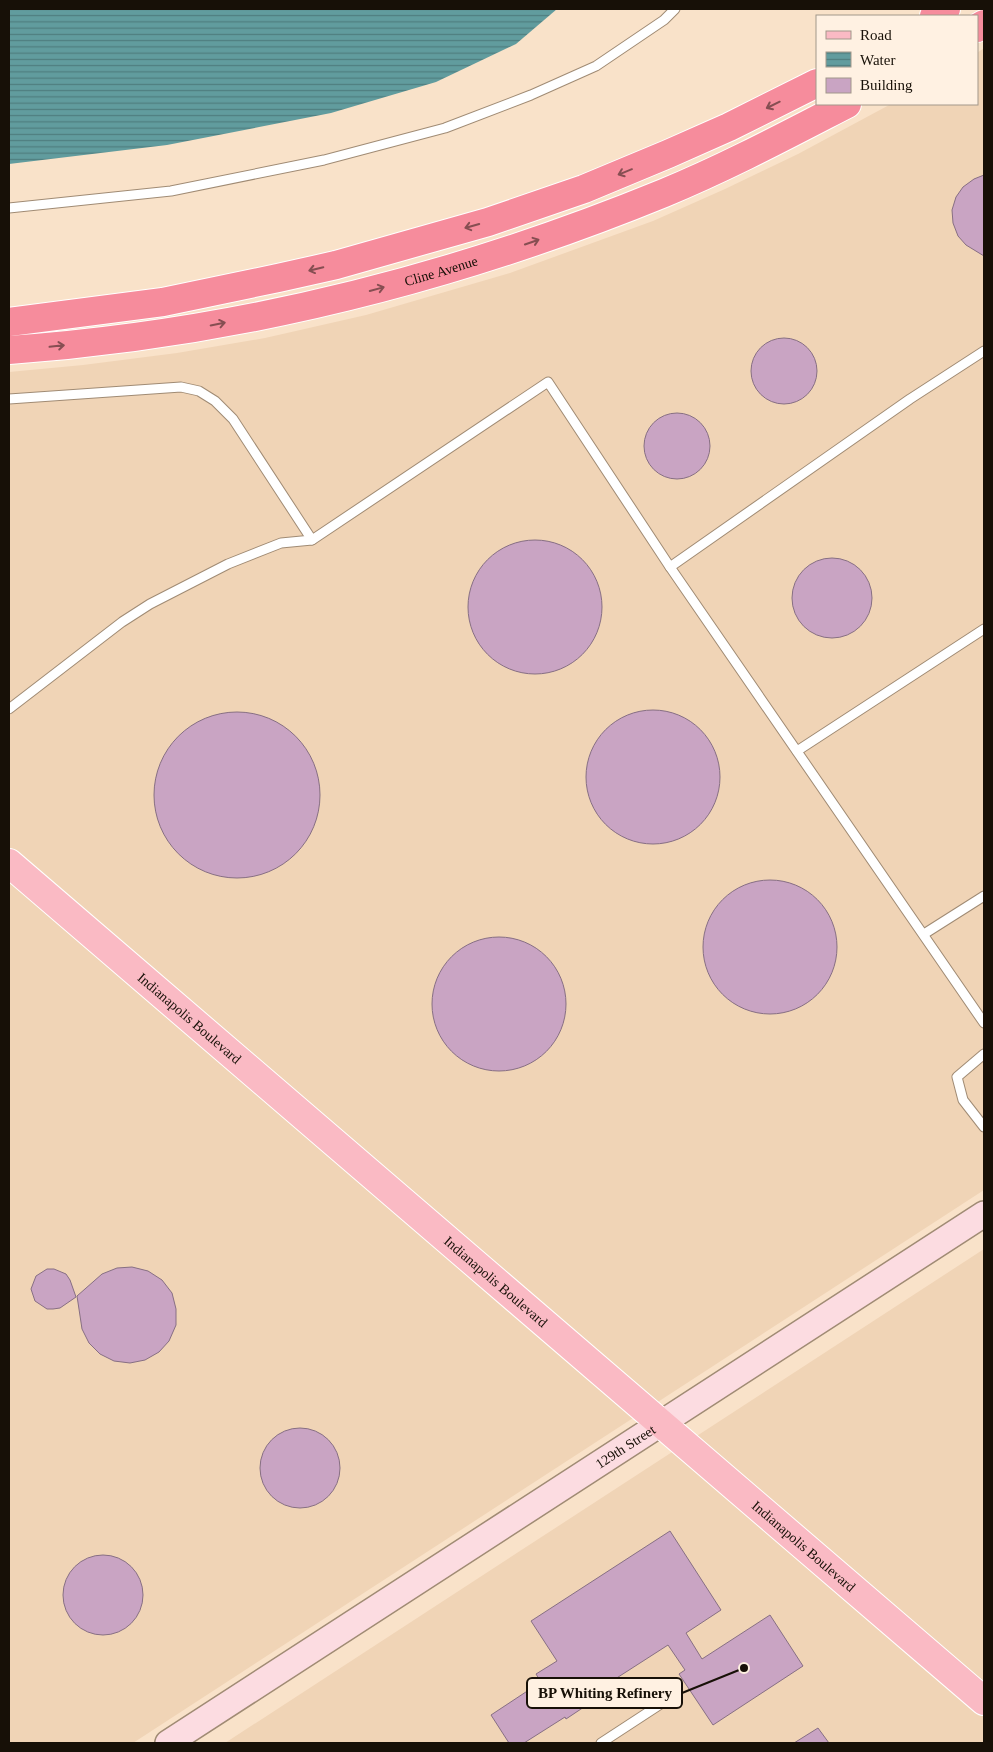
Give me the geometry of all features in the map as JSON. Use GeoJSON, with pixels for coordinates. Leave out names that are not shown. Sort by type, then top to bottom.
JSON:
{"type":"FeatureCollection","features":[{"type":"Feature","properties":{"kind":"highway"},"geometry":{"type":"LineString","coordinates":[[9,322],[144,305],[202,294],[336,265],[480,224],[584,189],[668,154],[816,84]]}},
{"type":"Feature","properties":{"kind":"highway","name":"Cline Avenue"},"geometry":{"type":"LineString","coordinates":[[9,350],[123,339],[220,324],[326,301],[449,269],[537,241],[665,192],[785,136],[845,105]]}},
{"type":"Feature","properties":{"kind":"main road","name":"Indianapolis Boulevard"},"geometry":{"type":"LineString","coordinates":[[9,863],[663,1423],[984,1701]]}},
{"type":"Feature","properties":{"kind":"main road","name":"129th Street"},"geometry":{"type":"LineString","coordinates":[[168,1743],[984,1214]]}},
{"type":"Feature","properties":{"kind":"lane"},"geometry":{"type":"LineString","coordinates":[[9,208],[171,191],[324,160],[444,128],[531,95],[596,66],[664,20],[675,9]]}},
{"type":"Feature","properties":{"kind":"lane"},"geometry":{"type":"LineString","coordinates":[[670,567],[910,398],[984,351]]}},
{"type":"Feature","properties":{"kind":"lane"},"geometry":{"type":"LineString","coordinates":[[9,709],[122,622],[150,604],[228,564],[280,543],[312,540],[548,382],[670,567],[984,1023]]}},
{"type":"Feature","properties":{"kind":"lane"},"geometry":{"type":"LineString","coordinates":[[9,399],[181,387],[199,391],[215,401],[233,419],[312,540]]}},
{"type":"Feature","properties":{"kind":"lane"},"geometry":{"type":"LineString","coordinates":[[797,750],[984,629]]}},
{"type":"Feature","properties":{"kind":"lane"},"geometry":{"type":"LineString","coordinates":[[924,934],[984,896]]}},
{"type":"Feature","properties":{"kind":"lane"},"geometry":{"type":"LineString","coordinates":[[984,1054],[957,1077],[963,1100],[984,1127]]}},
{"type":"Feature","properties":{"kind":"lane"},"geometry":{"type":"LineString","coordinates":[[601,1743],[676,1694]]}},
{"type":"Feature","properties":{"kind":"shaded area"},"geometry":{"type":"Polygon","coordinates":[[[984,48],[984,1190],[133,1743],[9,1743],[9,372],[177,353],[265,338],[366,315],[510,273],[653,221],[798,154],[889,105],[978,105],[978,52],[984,48]]]}},
{"type":"Feature","properties":{"kind":"shaded area"},"geometry":{"type":"Polygon","coordinates":[[[984,1249],[984,1743],[225,1743],[984,1249]]]}},
{"type":"Feature","properties":{"kind":"water"},"geometry":{"type":"Polygon","coordinates":[[[9,9],[557,9],[516,44],[436,82],[331,113],[167,145],[9,164],[9,9]]]}},
{"type":"Feature","properties":{"kind":"building"},"geometry":{"type":"Polygon","coordinates":[[[984,175],[984,256],[966,245],[958,236],[953,223],[952,210],[956,197],[963,187],[984,175]]]}},
{"type":"Feature","properties":{"kind":"building"},"geometry":{"type":"Polygon","coordinates":[[[784,338],[796,341],[807,348],[814,359],[817,371],[814,383],[807,394],[796,401],[784,404],[772,401],[761,394],[754,383],[751,371],[754,359],[761,348],[772,341],[784,338]]]}},
{"type":"Feature","properties":{"kind":"building"},"geometry":{"type":"Polygon","coordinates":[[[677,413],[689,416],[700,423],[707,434],[710,446],[707,458],[700,469],[689,476],[677,479],[665,476],[654,469],[647,458],[644,446],[647,434],[654,423],[665,416],[677,413]]]}},
{"type":"Feature","properties":{"kind":"building"},"geometry":{"type":"Polygon","coordinates":[[[535,540],[561,545],[583,559],[597,581],[602,607],[597,633],[583,655],[561,669],[535,674],[509,669],[487,655],[473,633],[468,607],[473,581],[487,559],[509,545],[535,540]]]}},
{"type":"Feature","properties":{"kind":"building"},"geometry":{"type":"Polygon","coordinates":[[[832,558],[847,561],[860,570],[869,583],[872,598],[869,613],[860,626],[847,635],[832,638],[817,635],[804,626],[795,613],[792,598],[795,583],[804,570],[817,561],[832,558]]]}},
{"type":"Feature","properties":{"kind":"building"},"geometry":{"type":"Polygon","coordinates":[[[653,710],[679,715],[701,729],[715,751],[720,777],[715,803],[701,825],[679,839],[653,844],[627,839],[605,825],[591,803],[586,777],[591,751],[605,729],[627,715],[653,710]]]}},
{"type":"Feature","properties":{"kind":"building"},"geometry":{"type":"Polygon","coordinates":[[[229,712],[245,712],[269,718],[296,736],[314,763],[320,795],[314,827],[296,854],[269,872],[245,878],[229,878],[205,872],[184,859],[173,848],[160,827],[154,803],[154,787],[160,763],[173,742],[184,731],[205,718],[229,712]]]}},
{"type":"Feature","properties":{"kind":"building"},"geometry":{"type":"Polygon","coordinates":[[[770,880],[796,885],[818,899],[832,921],[837,947],[832,973],[818,995],[796,1009],[770,1014],[744,1009],[722,995],[708,973],[703,947],[708,921],[722,899],[744,885],[770,880]]]}},
{"type":"Feature","properties":{"kind":"building"},"geometry":{"type":"Polygon","coordinates":[[[499,937],[525,942],[547,956],[561,978],[566,1004],[561,1030],[547,1052],[525,1066],[499,1071],[473,1066],[451,1052],[437,1030],[432,1004],[437,978],[451,956],[473,942],[499,937]]]}},
{"type":"Feature","properties":{"kind":"building"},"geometry":{"type":"Polygon","coordinates":[[[132,1267],[148,1271],[162,1280],[172,1293],[176,1309],[176,1325],[169,1341],[159,1352],[145,1360],[130,1363],[114,1361],[100,1354],[89,1343],[82,1329],[77,1296],[102,1274],[117,1268],[132,1267]]]}},
{"type":"Feature","properties":{"kind":"building"},"geometry":{"type":"Polygon","coordinates":[[[47,1269],[54,1269],[66,1274],[76,1297],[60,1308],[47,1309],[35,1301],[31,1289],[36,1276],[47,1269]]]}},
{"type":"Feature","properties":{"kind":"building"},"geometry":{"type":"Polygon","coordinates":[[[300,1428],[315,1431],[328,1440],[337,1453],[340,1468],[337,1483],[328,1496],[315,1505],[300,1508],[285,1505],[272,1496],[263,1483],[260,1468],[263,1453],[272,1440],[285,1431],[300,1428]]]}},
{"type":"Feature","properties":{"kind":"building"},"geometry":{"type":"Polygon","coordinates":[[[670,1531],[721,1610],[686,1633],[702,1659],[770,1615],[803,1666],[713,1725],[679,1674],[685,1670],[668,1645],[584,1699],[587,1705],[566,1719],[565,1717],[524,1743],[509,1743],[491,1715],[541,1682],[536,1674],[557,1661],[531,1621],[670,1531]]]}},
{"type":"Feature","properties":{"kind":"building"},"geometry":{"type":"Polygon","coordinates":[[[103,1555],[118,1558],[131,1567],[140,1580],[143,1595],[140,1610],[131,1623],[118,1632],[103,1635],[88,1632],[75,1623],[66,1610],[63,1595],[66,1580],[75,1567],[88,1558],[103,1555]]]}},
{"type":"Feature","properties":{"kind":"building"},"geometry":{"type":"Polygon","coordinates":[[[818,1728],[829,1743],[794,1743],[818,1728]]]}},
{"type":"Feature","properties":{"kind":"place","name":"BP Whiting Refinery"},"geometry":{"type":"Point","coordinates":[744,1668]}}]}
